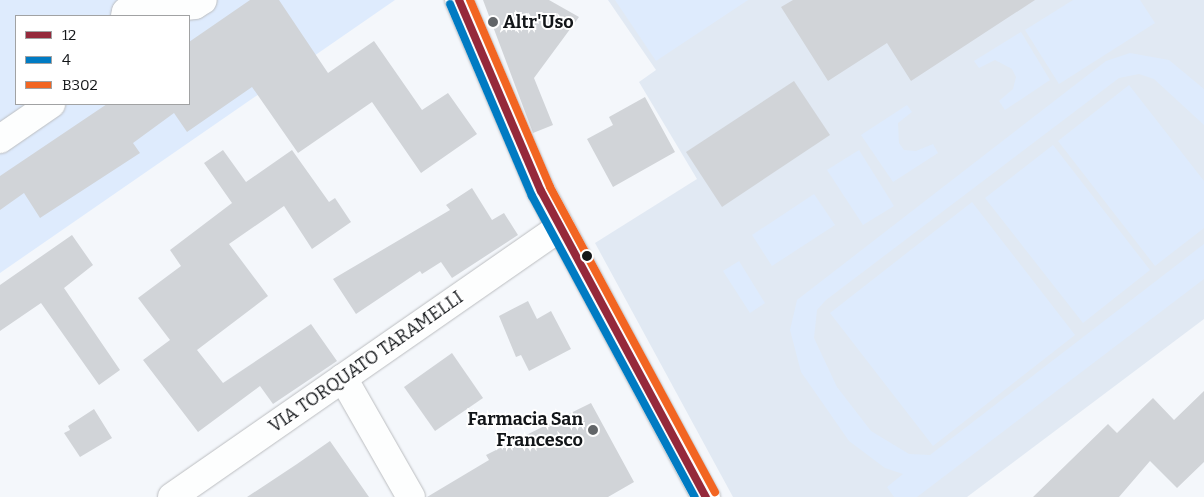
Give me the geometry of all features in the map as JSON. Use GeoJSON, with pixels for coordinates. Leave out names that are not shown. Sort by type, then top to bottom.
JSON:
{"type":"FeatureCollection","features":[{"type":"Feature","properties":{"kind":"street"},"geometry":{"type":"LineString","coordinates":[[123,10],[195,5],[203,0]]}},
{"type":"Feature","properties":{"kind":"street"},"geometry":{"type":"LineString","coordinates":[[459,0],[510,128],[560,227],[706,497]]}},
{"type":"Feature","properties":{"kind":"street"},"geometry":{"type":"LineString","coordinates":[[0,139],[50,105]]}},
{"type":"Feature","properties":{"kind":"street","name":"VIA TORQUATO TARAMELLI"},"geometry":{"type":"LineString","coordinates":[[172,497],[560,227]]}},
{"type":"Feature","properties":{"kind":"street"},"geometry":{"type":"LineString","coordinates":[[343,378],[411,497]]}},
{"type":"Feature","properties":{"kind":"shaded area"},"geometry":{"type":"Polygon","coordinates":[[[0,0],[395,0],[0,273],[0,0]]]}},
{"type":"Feature","properties":{"kind":"shaded area"},"geometry":{"type":"Polygon","coordinates":[[[608,0],[1204,0],[1204,319],[967,497],[733,497],[595,243],[697,179],[639,82],[656,70],[608,0]]]}},
{"type":"Feature","properties":{"kind":"shaded area"},"geometry":{"type":"Polygon","coordinates":[[[615,0],[748,0],[656,61],[615,0]]]}},
{"type":"Feature","properties":{"kind":"shaded area"},"geometry":{"type":"Polygon","coordinates":[[[1073,0],[1140,0],[1155,23],[1059,84],[1025,30],[1073,0]]]}},
{"type":"Feature","properties":{"kind":"shaded area"},"geometry":{"type":"Polygon","coordinates":[[[1021,32],[1050,80],[1005,110],[999,101],[1013,89],[1016,77],[1012,69],[995,60],[979,68],[974,61],[1021,32]]]}},
{"type":"Feature","properties":{"kind":"shaded area"},"geometry":{"type":"Polygon","coordinates":[[[1130,53],[1169,60],[1204,89],[1204,125],[1154,79],[1139,74],[1119,78],[826,300],[817,310],[814,338],[837,387],[871,431],[909,454],[930,455],[1204,244],[1204,279],[917,497],[894,497],[887,487],[903,474],[885,468],[849,441],[801,372],[790,330],[797,300],[1106,61],[1130,53]]]}},
{"type":"Feature","properties":{"kind":"shaded area"},"geometry":{"type":"Polygon","coordinates":[[[1129,85],[1204,181],[1204,228],[1155,266],[1058,141],[1129,85]]]}},
{"type":"Feature","properties":{"kind":"shaded area"},"geometry":{"type":"Polygon","coordinates":[[[907,105],[912,112],[898,123],[899,143],[904,150],[916,151],[933,144],[938,153],[893,182],[861,135],[907,105]]]}},
{"type":"Feature","properties":{"kind":"shaded area"},"geometry":{"type":"Polygon","coordinates":[[[1053,145],[1150,270],[1083,323],[985,198],[1053,145]]]}},
{"type":"Feature","properties":{"kind":"shaded area"},"geometry":{"type":"Polygon","coordinates":[[[859,150],[894,206],[863,225],[827,170],[859,150]]]}},
{"type":"Feature","properties":{"kind":"shaded area"},"geometry":{"type":"Polygon","coordinates":[[[814,194],[835,225],[772,266],[752,235],[814,194]]]}},
{"type":"Feature","properties":{"kind":"shaded area"},"geometry":{"type":"Polygon","coordinates":[[[972,202],[1075,335],[933,446],[830,313],[972,202]]]}},
{"type":"Feature","properties":{"kind":"shaded area"},"geometry":{"type":"Polygon","coordinates":[[[739,261],[765,303],[750,313],[723,271],[739,261]]]}},
{"type":"Feature","properties":{"kind":"building"},"geometry":{"type":"Polygon","coordinates":[[[250,0],[279,0],[328,73],[374,41],[422,110],[448,93],[477,134],[421,173],[372,102],[298,153],[252,87],[187,132],[174,113],[133,143],[140,153],[40,218],[24,193],[0,210],[0,176],[106,105],[190,105],[190,41],[250,0]]]}},
{"type":"Feature","properties":{"kind":"building"},"geometry":{"type":"Polygon","coordinates":[[[483,0],[549,0],[579,17],[534,78],[553,125],[533,133],[483,0]]]}},
{"type":"Feature","properties":{"kind":"building"},"geometry":{"type":"Polygon","coordinates":[[[793,0],[1035,0],[911,81],[887,43],[828,81],[781,7],[793,0]]]}},
{"type":"Feature","properties":{"kind":"building"},"geometry":{"type":"Polygon","coordinates":[[[794,81],[830,135],[722,207],[686,152],[794,81]]]}},
{"type":"Feature","properties":{"kind":"building"},"geometry":{"type":"Polygon","coordinates":[[[645,97],[675,152],[613,187],[587,139],[613,125],[609,117],[645,97]]]}},
{"type":"Feature","properties":{"kind":"building"},"geometry":{"type":"Polygon","coordinates":[[[223,150],[246,182],[292,150],[329,202],[335,198],[351,222],[312,249],[284,206],[229,244],[268,296],[197,350],[223,383],[311,324],[337,361],[273,404],[260,386],[198,432],[143,360],[170,340],[138,298],[181,266],[170,250],[232,203],[204,163],[223,150]]]}},
{"type":"Feature","properties":{"kind":"building"},"geometry":{"type":"Polygon","coordinates":[[[472,188],[492,220],[504,213],[518,235],[452,278],[441,262],[422,274],[420,271],[356,314],[333,279],[450,210],[446,205],[472,188]]]}},
{"type":"Feature","properties":{"kind":"building"},"geometry":{"type":"Polygon","coordinates":[[[72,235],[93,265],[64,288],[120,370],[99,385],[41,303],[0,331],[0,285],[72,235]]]}},
{"type":"Feature","properties":{"kind":"building"},"geometry":{"type":"Polygon","coordinates":[[[528,301],[537,319],[551,311],[571,349],[529,371],[521,355],[516,357],[499,316],[528,301]]]}},
{"type":"Feature","properties":{"kind":"building"},"geometry":{"type":"Polygon","coordinates":[[[452,353],[483,398],[435,431],[404,387],[452,353]]]}},
{"type":"Feature","properties":{"kind":"building"},"geometry":{"type":"Polygon","coordinates":[[[1204,391],[1204,462],[1177,488],[1150,461],[1119,497],[1033,497],[1108,424],[1117,433],[1153,398],[1174,420],[1204,391]]]}},
{"type":"Feature","properties":{"kind":"building"},"geometry":{"type":"Polygon","coordinates":[[[591,403],[634,482],[608,497],[427,497],[489,460],[486,455],[591,403]]]}},
{"type":"Feature","properties":{"kind":"building"},"geometry":{"type":"Polygon","coordinates":[[[94,409],[112,438],[80,457],[64,433],[70,430],[68,426],[94,409]]]}},
{"type":"Feature","properties":{"kind":"building"},"geometry":{"type":"Polygon","coordinates":[[[330,441],[369,497],[247,497],[297,464],[330,441]]]}},
{"type":"Feature","properties":{"kind":"transit line","name":"12"},"geometry":{"type":"LineString","coordinates":[[459,0],[541,191],[706,497]]}},
{"type":"Feature","properties":{"kind":"transit line","name":"B302"},"geometry":{"type":"LineString","coordinates":[[470,0],[550,187],[715,492]]}},
{"type":"Feature","properties":{"kind":"transit line","name":"4"},"geometry":{"type":"LineString","coordinates":[[450,4],[532,196],[695,497]]}},
{"type":"Feature","properties":{"kind":"place","name":"Altr'Uso"},"geometry":{"type":"Point","coordinates":[493,22]}},
{"type":"Feature","properties":{"kind":"place","name":"Farmacia San Francesco"},"geometry":{"type":"Point","coordinates":[593,430]}}]}
